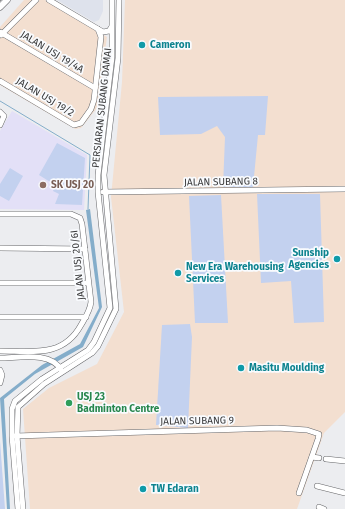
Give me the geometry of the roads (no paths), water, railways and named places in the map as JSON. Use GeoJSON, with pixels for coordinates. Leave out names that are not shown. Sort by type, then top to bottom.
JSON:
{"type":"FeatureCollection","features":[{"type":"Feature","properties":{"kind":"main road"},"geometry":{"type":"LineString","coordinates":[[0,6],[7,0]]}},
{"type":"Feature","properties":{"kind":"street"},"geometry":{"type":"LineString","coordinates":[[1,33],[36,0]]}},
{"type":"Feature","properties":{"kind":"street"},"geometry":{"type":"LineString","coordinates":[[49,0],[106,33],[110,30],[112,25]]}},
{"type":"Feature","properties":{"kind":"street","name":"PERSIARAN SUBANG DAMAI"},"geometry":{"type":"LineString","coordinates":[[18,509],[15,436],[17,411],[20,403],[61,368],[88,350],[94,342],[110,308],[98,192],[99,160],[112,57],[112,0]]}},
{"type":"Feature","properties":{"kind":"street","name":"PERSIARAN SUBANG DAMAI"},"geometry":{"type":"LineString","coordinates":[[61,368],[92,353],[101,340],[116,309],[105,192],[106,162],[118,58],[119,0]]}},
{"type":"Feature","properties":{"kind":"street"},"geometry":{"type":"LineString","coordinates":[[95,88],[101,37],[98,29]]}},
{"type":"Feature","properties":{"kind":"street","name":"JALAN USJ 19/4A"},"geometry":{"type":"LineString","coordinates":[[1,33],[95,88]]}},
{"type":"Feature","properties":{"kind":"street","name":"JALAN USJ 19/2"},"geometry":{"type":"LineString","coordinates":[[0,81],[74,125],[81,123],[91,109],[95,88]]}},
{"type":"Feature","properties":{"kind":"street"},"geometry":{"type":"LineString","coordinates":[[0,112],[4,116],[0,125]]}},
{"type":"Feature","properties":{"kind":"street","name":"JALAN SUBANG 8"},"geometry":{"type":"LineString","coordinates":[[98,192],[345,189]]}},
{"type":"Feature","properties":{"kind":"street","name":"JALAN USJ 20/6I"},"geometry":{"type":"LineString","coordinates":[[0,214],[74,215],[80,218],[82,224],[91,302],[86,316],[74,337],[64,345],[51,350],[0,351]]}},
{"type":"Feature","properties":{"kind":"street"},"geometry":{"type":"LineString","coordinates":[[0,248],[84,248]]}},
{"type":"Feature","properties":{"kind":"street"},"geometry":{"type":"LineString","coordinates":[[0,283],[88,283]]}},
{"type":"Feature","properties":{"kind":"street"},"geometry":{"type":"LineString","coordinates":[[0,317],[86,316]]}},
{"type":"Feature","properties":{"kind":"street"},"geometry":{"type":"LineString","coordinates":[[0,358],[46,359],[61,368]]}},
{"type":"Feature","properties":{"kind":"street"},"geometry":{"type":"LineString","coordinates":[[0,370],[2,375],[0,382]]}},
{"type":"Feature","properties":{"kind":"street","name":"JALAN SUBANG 9"},"geometry":{"type":"LineString","coordinates":[[15,436],[173,430],[307,430],[319,434],[299,493]]}},
{"type":"Feature","properties":{"kind":"street","name":"PERSIARAN SUBANG DAMAI"},"geometry":{"type":"LineString","coordinates":[[15,436],[23,509]]}},
{"type":"Feature","properties":{"kind":"street"},"geometry":{"type":"LineString","coordinates":[[312,458],[319,458]]}},
{"type":"Feature","properties":{"kind":"street"},"geometry":{"type":"LineString","coordinates":[[326,459],[345,461]]}},
{"type":"Feature","properties":{"kind":"street"},"geometry":{"type":"LineString","coordinates":[[317,486],[345,493]]}},
{"type":"Feature","properties":{"kind":"waterway"},"geometry":{"type":"LineString","coordinates":[[0,101],[90,155],[88,209]]}},
{"type":"Feature","properties":{"kind":"place","name":"Cameron"},"geometry":{"type":"Point","coordinates":[142,45]}},
{"type":"Feature","properties":{"kind":"place","name":"SK USJ 20"},"geometry":{"type":"Point","coordinates":[43,185]}},
{"type":"Feature","properties":{"kind":"place","name":"Sunship Agencies"},"geometry":{"type":"Point","coordinates":[337,259]}},
{"type":"Feature","properties":{"kind":"place","name":"New Era Warehousing Services"},"geometry":{"type":"Point","coordinates":[178,273]}},
{"type":"Feature","properties":{"kind":"place","name":"Masitu Moulding"},"geometry":{"type":"Point","coordinates":[241,368]}},
{"type":"Feature","properties":{"kind":"place","name":"USJ 23 Badminton Centre"},"geometry":{"type":"Point","coordinates":[69,403]}},
{"type":"Feature","properties":{"kind":"place","name":"TW Edaran"},"geometry":{"type":"Point","coordinates":[143,489]}}]}
